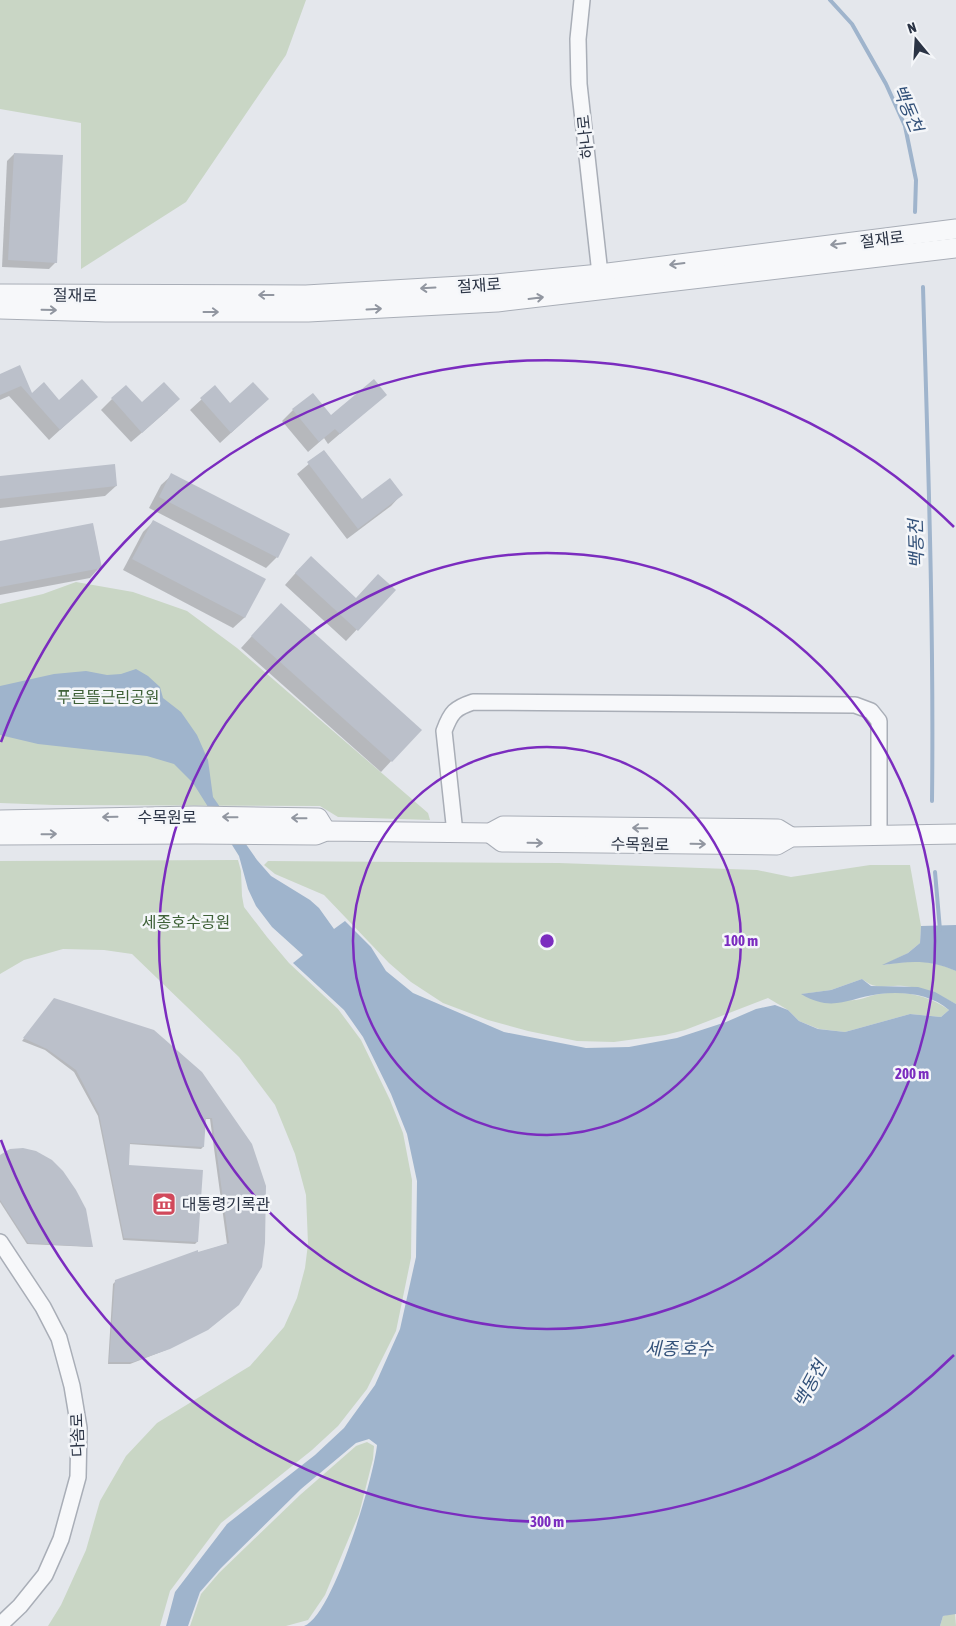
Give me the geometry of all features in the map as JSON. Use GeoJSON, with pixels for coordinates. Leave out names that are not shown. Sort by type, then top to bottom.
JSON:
{"type":"FeatureCollection","features":[{"type":"Feature","properties":{"kind":"street","name":"하나로"},"geometry":{"type":"LineString","coordinates":[[582,0],[578,39],[579,84],[600,274]]}},
{"type":"Feature","properties":{"kind":"street","name":"절재로"},"geometry":{"type":"LineString","coordinates":[[0,294],[306,295],[496,284],[600,274],[956,229]]}},
{"type":"Feature","properties":{"kind":"street","name":"절재로"},"geometry":{"type":"LineString","coordinates":[[0,309],[106,312],[308,312],[497,302],[956,248]]}},
{"type":"Feature","properties":{"kind":"street"},"geometry":{"type":"LineString","coordinates":[[455,833],[444,731],[449,717],[458,707],[473,702],[855,705],[871,710],[879,721],[879,836]]}},
{"type":"Feature","properties":{"kind":"street","name":"수목원로"},"geometry":{"type":"LineString","coordinates":[[0,820],[265,826],[318,818],[326,831],[490,833],[502,842],[777,845],[791,837],[956,834]]}},
{"type":"Feature","properties":{"kind":"street","name":"수목원로"},"geometry":{"type":"LineString","coordinates":[[0,836],[195,825]]}},
{"type":"Feature","properties":{"kind":"street","name":"다솜로"},"geometry":{"type":"LineString","coordinates":[[0,1242],[43,1307],[59,1338],[72,1386],[79,1428],[78,1477],[61,1539],[45,1575],[20,1606],[0,1625]]}},
{"type":"Feature","properties":{"kind":"green space"},"geometry":{"type":"Polygon","coordinates":[[[0,0],[306,0],[286,55],[186,202],[81,269],[81,123],[0,109],[0,0]]]}},
{"type":"Feature","properties":{"kind":"green space","name":"푸른뜰근린공원"},"geometry":{"type":"Polygon","coordinates":[[[76,582],[133,592],[187,611],[237,648],[428,813],[430,820],[338,817],[320,806],[0,803],[0,604],[43,594],[76,582]]]}},
{"type":"Feature","properties":{"kind":"green space","name":"세종호수공원"},"geometry":{"type":"Polygon","coordinates":[[[238,860],[241,871],[244,907],[289,963],[338,1009],[361,1040],[390,1100],[403,1133],[412,1180],[411,1258],[396,1331],[367,1389],[338,1426],[312,1450],[221,1523],[170,1591],[160,1626],[48,1626],[61,1605],[86,1550],[100,1501],[126,1456],[157,1423],[250,1366],[284,1327],[297,1298],[305,1268],[308,1244],[306,1195],[295,1154],[275,1105],[239,1057],[132,954],[104,950],[63,949],[24,960],[0,974],[0,861],[238,860]]]}},
{"type":"Feature","properties":{"kind":"green space"},"geometry":{"type":"Polygon","coordinates":[[[268,861],[559,863],[757,870],[791,877],[870,865],[910,865],[921,926],[920,943],[908,953],[884,965],[921,962],[938,964],[956,971],[956,1004],[925,990],[904,986],[883,987],[873,985],[862,979],[831,990],[802,994],[851,1000],[879,994],[906,993],[924,997],[949,1010],[941,1017],[910,1014],[845,1032],[819,1029],[799,1021],[788,1010],[768,998],[685,1030],[665,1035],[614,1042],[577,1041],[528,1031],[488,1020],[443,1003],[411,982],[389,963],[324,895],[275,874],[264,865],[268,861]]]}},
{"type":"Feature","properties":{"kind":"green space"},"geometry":{"type":"Polygon","coordinates":[[[367,1442],[374,1446],[373,1459],[359,1514],[325,1595],[308,1620],[286,1626],[190,1626],[201,1594],[219,1573],[300,1495],[356,1446],[367,1442]]]}},
{"type":"Feature","properties":{"kind":"green space"},"geometry":{"type":"Polygon","coordinates":[[[955,1613],[956,1626],[940,1626],[943,1616],[955,1613]]]}},
{"type":"Feature","properties":{"kind":"water","name":"세종 호수"},"geometry":{"type":"Polygon","coordinates":[[[136,669],[148,676],[160,687],[163,698],[181,712],[197,735],[208,760],[213,797],[257,860],[271,876],[310,900],[319,908],[334,929],[345,921],[371,947],[386,971],[413,993],[504,1032],[586,1048],[629,1047],[677,1038],[726,1022],[756,1009],[775,1005],[788,1010],[799,1021],[818,1029],[845,1032],[910,1014],[941,1017],[949,1010],[934,1000],[925,997],[898,993],[879,994],[840,1003],[822,1003],[801,994],[831,990],[862,979],[871,986],[918,987],[935,992],[956,1004],[956,1614],[943,1616],[940,1626],[304,1626],[315,1617],[327,1598],[350,1544],[374,1462],[377,1445],[369,1439],[356,1443],[301,1489],[221,1568],[200,1592],[188,1626],[166,1626],[175,1592],[227,1524],[315,1455],[344,1428],[375,1385],[400,1329],[416,1257],[417,1181],[407,1134],[391,1094],[363,1037],[344,1010],[293,963],[303,955],[272,927],[256,906],[248,889],[239,856],[193,783],[174,764],[147,756],[38,744],[0,735],[0,686],[54,674],[86,671],[107,675],[121,674],[136,669]]]}},
{"type":"Feature","properties":{"kind":"water"},"geometry":{"type":"Polygon","coordinates":[[[956,925],[956,971],[937,964],[919,962],[882,965],[908,953],[920,943],[921,926],[956,925]]]}},
{"type":"Feature","properties":{"kind":"building"},"geometry":{"type":"Polygon","coordinates":[[[14,153],[63,155],[57,263],[8,260],[14,153]]]}},
{"type":"Feature","properties":{"kind":"building"},"geometry":{"type":"Polygon","coordinates":[[[20,365],[32,393],[44,382],[59,400],[82,379],[98,397],[60,430],[21,386],[0,395],[0,374],[20,365]]]}},
{"type":"Feature","properties":{"kind":"building"},"geometry":{"type":"Polygon","coordinates":[[[374,379],[387,395],[340,434],[335,429],[319,442],[292,409],[313,393],[331,415],[374,379]]]}},
{"type":"Feature","properties":{"kind":"building"},"geometry":{"type":"Polygon","coordinates":[[[164,382],[180,399],[142,433],[111,398],[126,385],[142,402],[164,382]]]}},
{"type":"Feature","properties":{"kind":"building"},"geometry":{"type":"Polygon","coordinates":[[[253,382],[269,399],[231,433],[200,398],[215,385],[230,403],[253,382]]]}},
{"type":"Feature","properties":{"kind":"building"},"geometry":{"type":"Polygon","coordinates":[[[324,450],[362,499],[390,478],[403,495],[358,529],[307,462],[324,450]]]}},
{"type":"Feature","properties":{"kind":"building"},"geometry":{"type":"Polygon","coordinates":[[[115,464],[117,486],[0,499],[0,476],[115,464]]]}},
{"type":"Feature","properties":{"kind":"building"},"geometry":{"type":"Polygon","coordinates":[[[171,473],[290,534],[278,558],[159,497],[171,473]]]}},
{"type":"Feature","properties":{"kind":"building"},"geometry":{"type":"Polygon","coordinates":[[[153,520],[266,579],[245,618],[132,559],[153,520]]]}},
{"type":"Feature","properties":{"kind":"building"},"geometry":{"type":"Polygon","coordinates":[[[93,523],[102,568],[0,587],[0,541],[93,523]]]}},
{"type":"Feature","properties":{"kind":"building"},"geometry":{"type":"Polygon","coordinates":[[[311,556],[356,598],[378,574],[396,590],[358,631],[295,573],[311,556]]]}},
{"type":"Feature","properties":{"kind":"building"},"geometry":{"type":"Polygon","coordinates":[[[281,603],[422,730],[392,762],[251,636],[281,603]]]}},
{"type":"Feature","properties":{"kind":"building"},"geometry":{"type":"Polygon","coordinates":[[[54,998],[154,1030],[202,1072],[252,1144],[266,1186],[265,1243],[262,1267],[239,1305],[208,1330],[170,1349],[133,1362],[109,1362],[115,1280],[198,1250],[198,1252],[229,1243],[212,1118],[206,1118],[204,1147],[130,1143],[129,1165],[203,1170],[198,1242],[124,1238],[99,1114],[76,1070],[47,1049],[23,1038],[54,998]]]}},
{"type":"Feature","properties":{"kind":"building"},"geometry":{"type":"Polygon","coordinates":[[[23,1148],[36,1151],[52,1160],[63,1171],[86,1209],[93,1247],[28,1243],[0,1200],[0,1155],[10,1149],[23,1148]]]}},
{"type":"Feature","properties":{"kind":"waterway","name":"백동천"},"geometry":{"type":"LineString","coordinates":[[830,0],[852,24],[886,84],[905,126],[916,180],[915,212]]}},
{"type":"Feature","properties":{"kind":"waterway","name":"백동천"},"geometry":{"type":"LineString","coordinates":[[923,287],[929,479],[932,801]]}},
{"type":"Feature","properties":{"kind":"waterway","name":"백동천"},"geometry":{"type":"LineString","coordinates":[[935,872],[940,930]]}},
{"type":"Feature","properties":{"kind":"place","name":"대통령기록관"},"geometry":{"type":"Point","coordinates":[164,1204]}}]}
